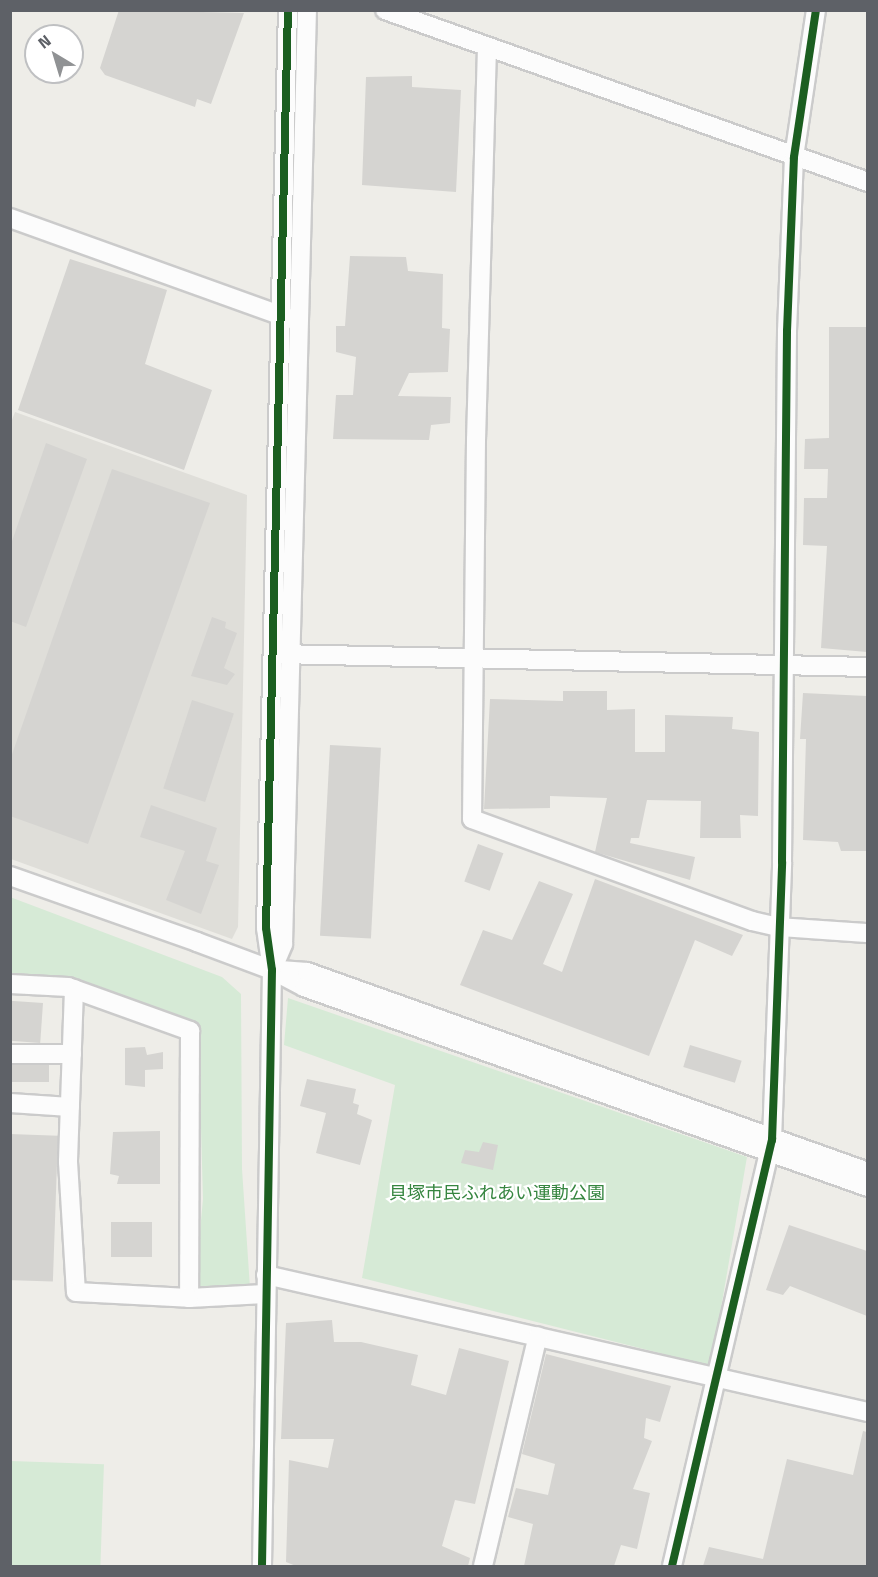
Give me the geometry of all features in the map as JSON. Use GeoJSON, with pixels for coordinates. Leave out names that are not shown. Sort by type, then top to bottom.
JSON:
{"type":"FeatureCollection","features":[{"type":"Feature","properties":{"kind":"street"},"geometry":{"type":"LineString","coordinates":[[262,1566],[272,970],[283,944],[280,315],[288,10]]}},
{"type":"Feature","properties":{"kind":"street"},"geometry":{"type":"LineString","coordinates":[[282,654],[298,322],[307,10]]}},
{"type":"Feature","properties":{"kind":"street"},"geometry":{"type":"LineString","coordinates":[[385,10],[867,182]]}},
{"type":"Feature","properties":{"kind":"street"},"geometry":{"type":"LineString","coordinates":[[672,1566],[770,1147],[779,927],[794,157],[816,10]]}},
{"type":"Feature","properties":{"kind":"street"},"geometry":{"type":"LineString","coordinates":[[487,47],[473,658],[472,819],[586,862],[779,927],[867,933]]}},
{"type":"Feature","properties":{"kind":"street"},"geometry":{"type":"LineString","coordinates":[[10,218],[298,322]]}},
{"type":"Feature","properties":{"kind":"street"},"geometry":{"type":"LineString","coordinates":[[282,654],[867,667]]}},
{"type":"Feature","properties":{"kind":"street"},"geometry":{"type":"LineString","coordinates":[[10,876],[272,970],[307,972],[770,1147],[867,1187]]}},
{"type":"Feature","properties":{"kind":"street"},"geometry":{"type":"LineString","coordinates":[[10,984],[74,989],[190,1031],[189,1298]]}},
{"type":"Feature","properties":{"kind":"street"},"geometry":{"type":"LineString","coordinates":[[74,989],[68,1162],[76,1292],[189,1298],[265,1294]]}},
{"type":"Feature","properties":{"kind":"street"},"geometry":{"type":"LineString","coordinates":[[10,1054],[72,1054]]}},
{"type":"Feature","properties":{"kind":"street"},"geometry":{"type":"LineString","coordinates":[[10,1103],[70,1107]]}},
{"type":"Feature","properties":{"kind":"street"},"geometry":{"type":"LineString","coordinates":[[770,1147],[867,1173]]}},
{"type":"Feature","properties":{"kind":"street"},"geometry":{"type":"LineString","coordinates":[[266,1275],[867,1412]]}},
{"type":"Feature","properties":{"kind":"street"},"geometry":{"type":"LineString","coordinates":[[483,1566],[538,1336]]}},
{"type":"Feature","properties":{"kind":"shaded area"},"geometry":{"type":"Polygon","coordinates":[[[15,412],[247,495],[238,927],[232,939],[11,859],[10,425],[15,412]]]}},
{"type":"Feature","properties":{"kind":"green space"},"geometry":{"type":"Polygon","coordinates":[[[10,897],[222,977],[241,994],[242,1169],[250,1288],[200,1286],[196,1275],[203,1199],[198,1023],[62,976],[11,973],[10,897]]]}},
{"type":"Feature","properties":{"kind":"green space","name":"貝塚市民ふれあい運動公園"},"geometry":{"type":"Polygon","coordinates":[[[288,998],[747,1157],[711,1366],[362,1278],[395,1085],[284,1045],[288,998]]]}},
{"type":"Feature","properties":{"kind":"green space"},"geometry":{"type":"Polygon","coordinates":[[[11,1461],[104,1464],[100,1566],[10,1566],[11,1461]]]}},
{"type":"Feature","properties":{"kind":"building"},"geometry":{"type":"Polygon","coordinates":[[[119,10],[244,13],[211,104],[197,99],[195,107],[105,75],[100,68],[119,10]]]}},
{"type":"Feature","properties":{"kind":"building"},"geometry":{"type":"Polygon","coordinates":[[[412,76],[412,87],[461,90],[456,192],[362,185],[366,77],[412,76]]]}},
{"type":"Feature","properties":{"kind":"building"},"geometry":{"type":"Polygon","coordinates":[[[350,256],[406,257],[408,271],[443,274],[442,328],[450,329],[448,372],[409,373],[398,396],[451,397],[450,423],[431,425],[429,440],[333,439],[336,395],[353,395],[356,357],[336,352],[336,326],[345,326],[350,256]]]}},
{"type":"Feature","properties":{"kind":"building"},"geometry":{"type":"Polygon","coordinates":[[[70,259],[167,290],[145,364],[212,390],[184,470],[18,410],[70,259]]]}},
{"type":"Feature","properties":{"kind":"building"},"geometry":{"type":"Polygon","coordinates":[[[829,327],[867,327],[867,652],[821,648],[827,546],[803,545],[804,498],[827,498],[828,469],[804,469],[805,439],[829,438],[829,327]]]}},
{"type":"Feature","properties":{"kind":"building"},"geometry":{"type":"Polygon","coordinates":[[[46,443],[87,459],[26,627],[10,621],[10,547],[46,443]]]}},
{"type":"Feature","properties":{"kind":"building"},"geometry":{"type":"Polygon","coordinates":[[[112,469],[210,503],[88,844],[10,816],[10,760],[112,469]]]}},
{"type":"Feature","properties":{"kind":"building"},"geometry":{"type":"Polygon","coordinates":[[[212,617],[226,622],[225,628],[237,633],[224,668],[235,674],[227,685],[191,676],[212,617]]]}},
{"type":"Feature","properties":{"kind":"building"},"geometry":{"type":"Polygon","coordinates":[[[563,691],[607,691],[607,710],[635,709],[635,752],[665,752],[665,715],[733,717],[732,729],[759,732],[758,816],[740,815],[741,838],[700,838],[701,801],[647,800],[639,838],[631,838],[630,843],[695,857],[690,880],[595,852],[607,798],[550,796],[550,808],[484,809],[490,699],[563,701],[563,691]]]}},
{"type":"Feature","properties":{"kind":"building"},"geometry":{"type":"Polygon","coordinates":[[[803,693],[867,696],[867,851],[841,851],[838,842],[803,840],[806,739],[800,739],[803,693]]]}},
{"type":"Feature","properties":{"kind":"building"},"geometry":{"type":"Polygon","coordinates":[[[192,700],[234,714],[205,802],[163,788],[192,700]]]}},
{"type":"Feature","properties":{"kind":"building"},"geometry":{"type":"Polygon","coordinates":[[[330,745],[381,748],[371,938],[320,936],[330,745]]]}},
{"type":"Feature","properties":{"kind":"building"},"geometry":{"type":"Polygon","coordinates":[[[151,805],[217,828],[206,861],[219,865],[201,914],[166,900],[185,851],[140,837],[151,805]]]}},
{"type":"Feature","properties":{"kind":"building"},"geometry":{"type":"Polygon","coordinates":[[[478,844],[503,853],[490,891],[464,882],[478,844]]]}},
{"type":"Feature","properties":{"kind":"building"},"geometry":{"type":"Polygon","coordinates":[[[595,879],[743,935],[732,956],[695,940],[649,1056],[460,985],[483,930],[512,940],[539,881],[573,894],[543,964],[562,972],[595,879]]]}},
{"type":"Feature","properties":{"kind":"building"},"geometry":{"type":"Polygon","coordinates":[[[10,1001],[43,1003],[40,1043],[10,1041],[10,1001]]]}},
{"type":"Feature","properties":{"kind":"building"},"geometry":{"type":"Polygon","coordinates":[[[690,1045],[742,1061],[735,1083],[683,1067],[690,1045]]]}},
{"type":"Feature","properties":{"kind":"building"},"geometry":{"type":"Polygon","coordinates":[[[145,1047],[147,1055],[163,1052],[163,1069],[145,1070],[145,1087],[125,1085],[125,1048],[145,1047]]]}},
{"type":"Feature","properties":{"kind":"building"},"geometry":{"type":"Polygon","coordinates":[[[10,1065],[49,1065],[49,1082],[10,1082],[10,1065]]]}},
{"type":"Feature","properties":{"kind":"building"},"geometry":{"type":"Polygon","coordinates":[[[307,1079],[356,1089],[353,1103],[359,1105],[357,1114],[372,1120],[360,1165],[316,1153],[326,1113],[300,1106],[307,1079]]]}},
{"type":"Feature","properties":{"kind":"building"},"geometry":{"type":"Polygon","coordinates":[[[160,1131],[160,1184],[117,1184],[119,1176],[110,1174],[113,1132],[160,1131]]]}},
{"type":"Feature","properties":{"kind":"building"},"geometry":{"type":"Polygon","coordinates":[[[10,1134],[58,1136],[53,1282],[10,1280],[10,1134]]]}},
{"type":"Feature","properties":{"kind":"building"},"geometry":{"type":"Polygon","coordinates":[[[483,1142],[498,1145],[493,1170],[461,1163],[465,1150],[479,1152],[483,1142]]]}},
{"type":"Feature","properties":{"kind":"building"},"geometry":{"type":"Polygon","coordinates":[[[111,1222],[152,1222],[152,1257],[111,1257],[111,1222]]]}},
{"type":"Feature","properties":{"kind":"building"},"geometry":{"type":"Polygon","coordinates":[[[789,1225],[867,1251],[867,1316],[790,1286],[783,1295],[766,1290],[789,1225]]]}},
{"type":"Feature","properties":{"kind":"building"},"geometry":{"type":"Polygon","coordinates":[[[332,1320],[334,1342],[361,1342],[418,1355],[411,1385],[446,1395],[459,1348],[509,1361],[475,1504],[455,1500],[442,1546],[470,1558],[468,1566],[296,1566],[286,1562],[289,1460],[328,1468],[334,1439],[281,1439],[286,1323],[332,1320]]]}},
{"type":"Feature","properties":{"kind":"building"},"geometry":{"type":"Polygon","coordinates":[[[546,1354],[671,1386],[660,1422],[646,1418],[644,1438],[652,1441],[633,1489],[650,1493],[637,1549],[621,1545],[614,1566],[524,1566],[533,1524],[508,1517],[516,1488],[548,1495],[555,1464],[522,1454],[546,1354]]]}},
{"type":"Feature","properties":{"kind":"building"},"geometry":{"type":"Polygon","coordinates":[[[863,1431],[867,1432],[867,1566],[703,1566],[709,1547],[763,1559],[787,1459],[853,1475],[863,1431]]]}},
{"type":"Feature","properties":{"kind":"cycle path"},"geometry":{"type":"LineString","coordinates":[[262,1566],[272,970],[266,928],[288,10]]}},
{"type":"Feature","properties":{"kind":"cycle path"},"geometry":{"type":"LineString","coordinates":[[672,1566],[772,1140],[782,862],[787,331],[794,157],[816,10]]}}]}
